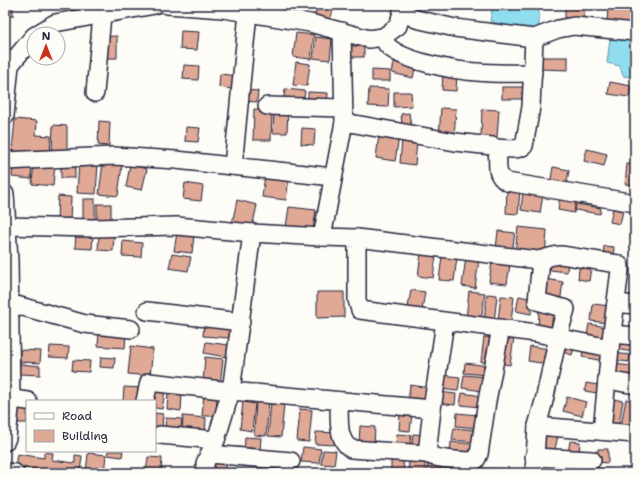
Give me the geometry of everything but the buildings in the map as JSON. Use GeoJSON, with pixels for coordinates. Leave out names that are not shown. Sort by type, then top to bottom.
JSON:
{"type":"FeatureCollection","features":[{"type":"Feature","properties":{"kind":"street"},"geometry":{"type":"LineString","coordinates":[[50,26],[55,23],[155,5]]}},
{"type":"Feature","properties":{"kind":"street"},"geometry":{"type":"LineString","coordinates":[[168,5],[223,9],[310,23],[369,39],[383,37],[398,26],[403,9],[416,19],[455,28],[534,38],[558,29],[574,26],[635,32]]}},
{"type":"Feature","properties":{"kind":"street"},"geometry":{"type":"LineString","coordinates":[[233,166],[248,13]]}},
{"type":"Feature","properties":{"kind":"street"},"geometry":{"type":"LineString","coordinates":[[95,93],[102,15]]}},
{"type":"Feature","properties":{"kind":"street"},"geometry":{"type":"LineString","coordinates":[[322,237],[343,115],[342,31]]}},
{"type":"Feature","properties":{"kind":"street"},"geometry":{"type":"LineString","coordinates":[[383,37],[388,46],[396,52],[410,59],[430,64],[476,72],[533,73]]}},
{"type":"Feature","properties":{"kind":"street"},"geometry":{"type":"LineString","coordinates":[[267,106],[343,115],[455,142],[492,146],[496,148],[521,148],[524,146],[531,107],[534,38]]}},
{"type":"Feature","properties":{"kind":"street"},"geometry":{"type":"LineString","coordinates":[[5,116],[8,64],[26,45]]}},
{"type":"Feature","properties":{"kind":"street"},"geometry":{"type":"LineString","coordinates":[[496,148],[498,153],[499,176],[507,182],[635,203]]}},
{"type":"Feature","properties":{"kind":"street"},"geometry":{"type":"LineString","coordinates":[[5,161],[114,156],[176,160],[333,177]]}},
{"type":"Feature","properties":{"kind":"street"},"geometry":{"type":"LineString","coordinates":[[5,194],[9,260],[8,313],[11,399],[7,438],[5,442]]}},
{"type":"Feature","properties":{"kind":"street"},"geometry":{"type":"LineString","coordinates":[[6,226],[92,228],[177,226],[252,233],[357,238],[541,260],[552,255],[561,255],[618,264],[620,266],[620,270],[602,431]]}},
{"type":"Feature","properties":{"kind":"street"},"geometry":{"type":"LineString","coordinates":[[205,473],[205,464],[213,447],[231,392],[252,233]]}},
{"type":"Feature","properties":{"kind":"street"},"geometry":{"type":"LineString","coordinates":[[357,238],[357,300],[360,310],[501,328],[558,337],[611,341],[635,336]]}},
{"type":"Feature","properties":{"kind":"street"},"geometry":{"type":"LineString","coordinates":[[541,260],[537,301],[566,309],[537,426],[534,465],[592,460]]}},
{"type":"Feature","properties":{"kind":"street"},"geometry":{"type":"LineString","coordinates":[[616,303],[635,305]]}},
{"type":"Feature","properties":{"kind":"street"},"geometry":{"type":"LineString","coordinates":[[146,311],[241,322]]}},
{"type":"Feature","properties":{"kind":"street"},"geometry":{"type":"LineString","coordinates":[[8,313],[131,329]]}},
{"type":"Feature","properties":{"kind":"street"},"geometry":{"type":"LineString","coordinates":[[427,454],[445,322]]}},
{"type":"Feature","properties":{"kind":"street"},"geometry":{"type":"LineString","coordinates":[[339,401],[342,440],[345,445],[351,449],[427,454],[441,458],[476,460],[479,454],[487,401],[501,328]]}},
{"type":"Feature","properties":{"kind":"street"},"geometry":{"type":"LineString","coordinates":[[607,380],[635,385]]}},
{"type":"Feature","properties":{"kind":"street"},"geometry":{"type":"LineString","coordinates":[[145,400],[149,382],[231,392],[432,409]]}},
{"type":"Feature","properties":{"kind":"street"},"geometry":{"type":"LineString","coordinates":[[11,399],[26,401]]}},
{"type":"Feature","properties":{"kind":"street"},"geometry":{"type":"LineString","coordinates":[[537,426],[635,434]]}},
{"type":"Feature","properties":{"kind":"street"},"geometry":{"type":"LineString","coordinates":[[160,435],[213,447],[291,461]]}},
{"type":"Feature","properties":{"kind":"street"},"geometry":{"type":"LineString","coordinates":[[5,472],[15,473]]}},
{"type":"Feature","properties":{"kind":"water"},"geometry":{"type":"Polygon","coordinates":[[[493,5],[539,5],[539,31],[521,31],[490,21],[493,5]]]}},
{"type":"Feature","properties":{"kind":"water"},"geometry":{"type":"Polygon","coordinates":[[[610,39],[635,41],[635,77],[623,76],[620,66],[607,63],[610,39]]]}}]}
